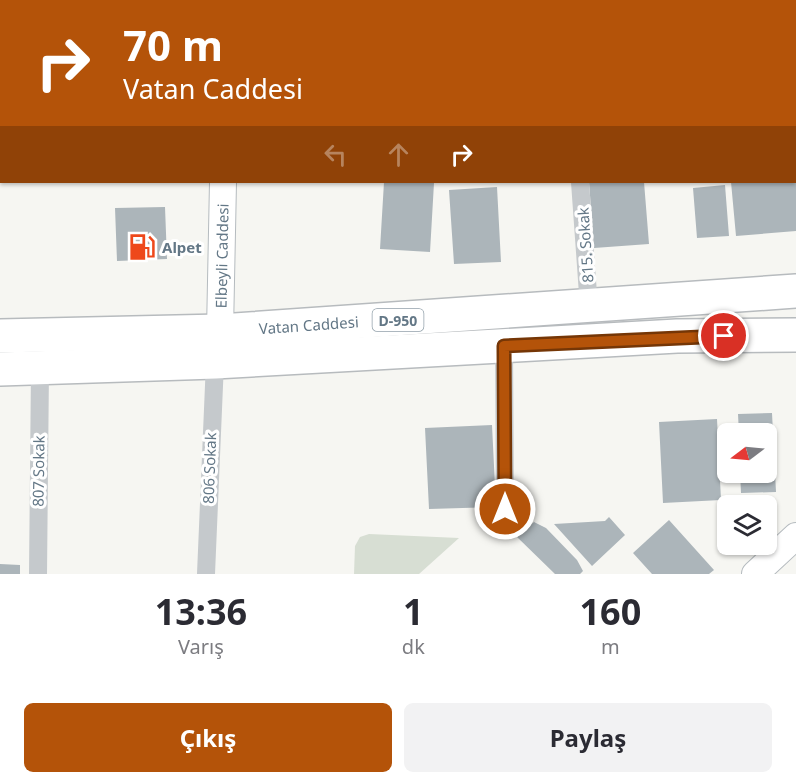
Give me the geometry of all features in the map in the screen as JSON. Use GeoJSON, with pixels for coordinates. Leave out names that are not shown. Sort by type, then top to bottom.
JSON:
{"type":"FeatureCollection","features":[{"type":"Feature","properties":{"kind":"highway","name":"Vatan Caddesi"},"geometry":{"type":"LineString","coordinates":[[0,369],[40,368],[217,346],[589,308],[796,291]]}},
{"type":"Feature","properties":{"kind":"highway","name":"Vatan Caddesi"},"geometry":{"type":"LineString","coordinates":[[0,336],[217,346],[504,346],[677,336],[796,335]]}},
{"type":"Feature","properties":{"kind":"street","name":"Elbeyli Caddesi"},"geometry":{"type":"LineString","coordinates":[[217,346],[224,183]]}},
{"type":"Feature","properties":{"kind":"street","name":"815. Sokak"},"geometry":{"type":"LineString","coordinates":[[580,183],[589,308]]}},
{"type":"Feature","properties":{"kind":"street","name":"806 Sokak"},"geometry":{"type":"LineString","coordinates":[[206,574],[217,346]]}},
{"type":"Feature","properties":{"kind":"street"},"geometry":{"type":"LineString","coordinates":[[504,346],[505,509]]}},
{"type":"Feature","properties":{"kind":"street","name":"807 Sokak"},"geometry":{"type":"LineString","coordinates":[[38,574],[36,529],[40,368]]}},
{"type":"Feature","properties":{"kind":"street"},"geometry":{"type":"LineString","coordinates":[[755,574],[796,536]]}},
{"type":"Feature","properties":{"kind":"shaded area"},"geometry":{"type":"Polygon","coordinates":[[[369,534],[459,538],[419,574],[354,574],[355,546],[360,537],[369,534]]]}},
{"type":"Feature","properties":{"kind":"building"},"geometry":{"type":"Polygon","coordinates":[[[384,183],[434,183],[430,252],[380,249],[384,183]]]}},
{"type":"Feature","properties":{"kind":"building"},"geometry":{"type":"Polygon","coordinates":[[[589,183],[644,183],[649,244],[594,248],[589,183]]]}},
{"type":"Feature","properties":{"kind":"building"},"geometry":{"type":"Polygon","coordinates":[[[731,183],[796,183],[796,231],[736,236],[731,183]]]}},
{"type":"Feature","properties":{"kind":"building"},"geometry":{"type":"Polygon","coordinates":[[[725,185],[729,236],[697,238],[693,188],[725,185]]]}},
{"type":"Feature","properties":{"kind":"building"},"geometry":{"type":"Polygon","coordinates":[[[497,187],[501,262],[454,264],[449,190],[497,187]]]}},
{"type":"Feature","properties":{"kind":"building"},"geometry":{"type":"Polygon","coordinates":[[[165,207],[167,259],[117,261],[115,208],[165,207]]]}},
{"type":"Feature","properties":{"kind":"building"},"geometry":{"type":"Polygon","coordinates":[[[772,413],[773,423],[738,423],[738,414],[772,413]]]}},
{"type":"Feature","properties":{"kind":"building"},"geometry":{"type":"Polygon","coordinates":[[[717,419],[717,483],[720,483],[721,495],[717,495],[717,500],[663,503],[659,422],[717,419]]]}},
{"type":"Feature","properties":{"kind":"building"},"geometry":{"type":"Polygon","coordinates":[[[492,425],[496,507],[429,509],[425,428],[492,425]]]}},
{"type":"Feature","properties":{"kind":"building"},"geometry":{"type":"Polygon","coordinates":[[[741,483],[776,483],[776,492],[741,493],[741,483]]]}},
{"type":"Feature","properties":{"kind":"building"},"geometry":{"type":"Polygon","coordinates":[[[609,517],[625,535],[592,566],[554,524],[605,521],[609,517]]]}},
{"type":"Feature","properties":{"kind":"building"},"geometry":{"type":"Polygon","coordinates":[[[669,520],[714,570],[709,574],[652,574],[633,553],[669,520]]]}},
{"type":"Feature","properties":{"kind":"building"},"geometry":{"type":"Polygon","coordinates":[[[534,522],[546,528],[577,560],[583,571],[580,574],[555,574],[517,537],[534,522]]]}},
{"type":"Feature","properties":{"kind":"building"},"geometry":{"type":"Polygon","coordinates":[[[0,564],[20,565],[20,574],[0,574],[0,564]]]}},
{"type":"Feature","properties":{"kind":"place","name":"Alpet"},"geometry":{"type":"Point","coordinates":[142,247]}},
{"type":"Feature","properties":{"kind":"route"},"geometry":{"type":"LineString","coordinates":[[505,509],[504,346],[677,336],[724,336]]}}]}
